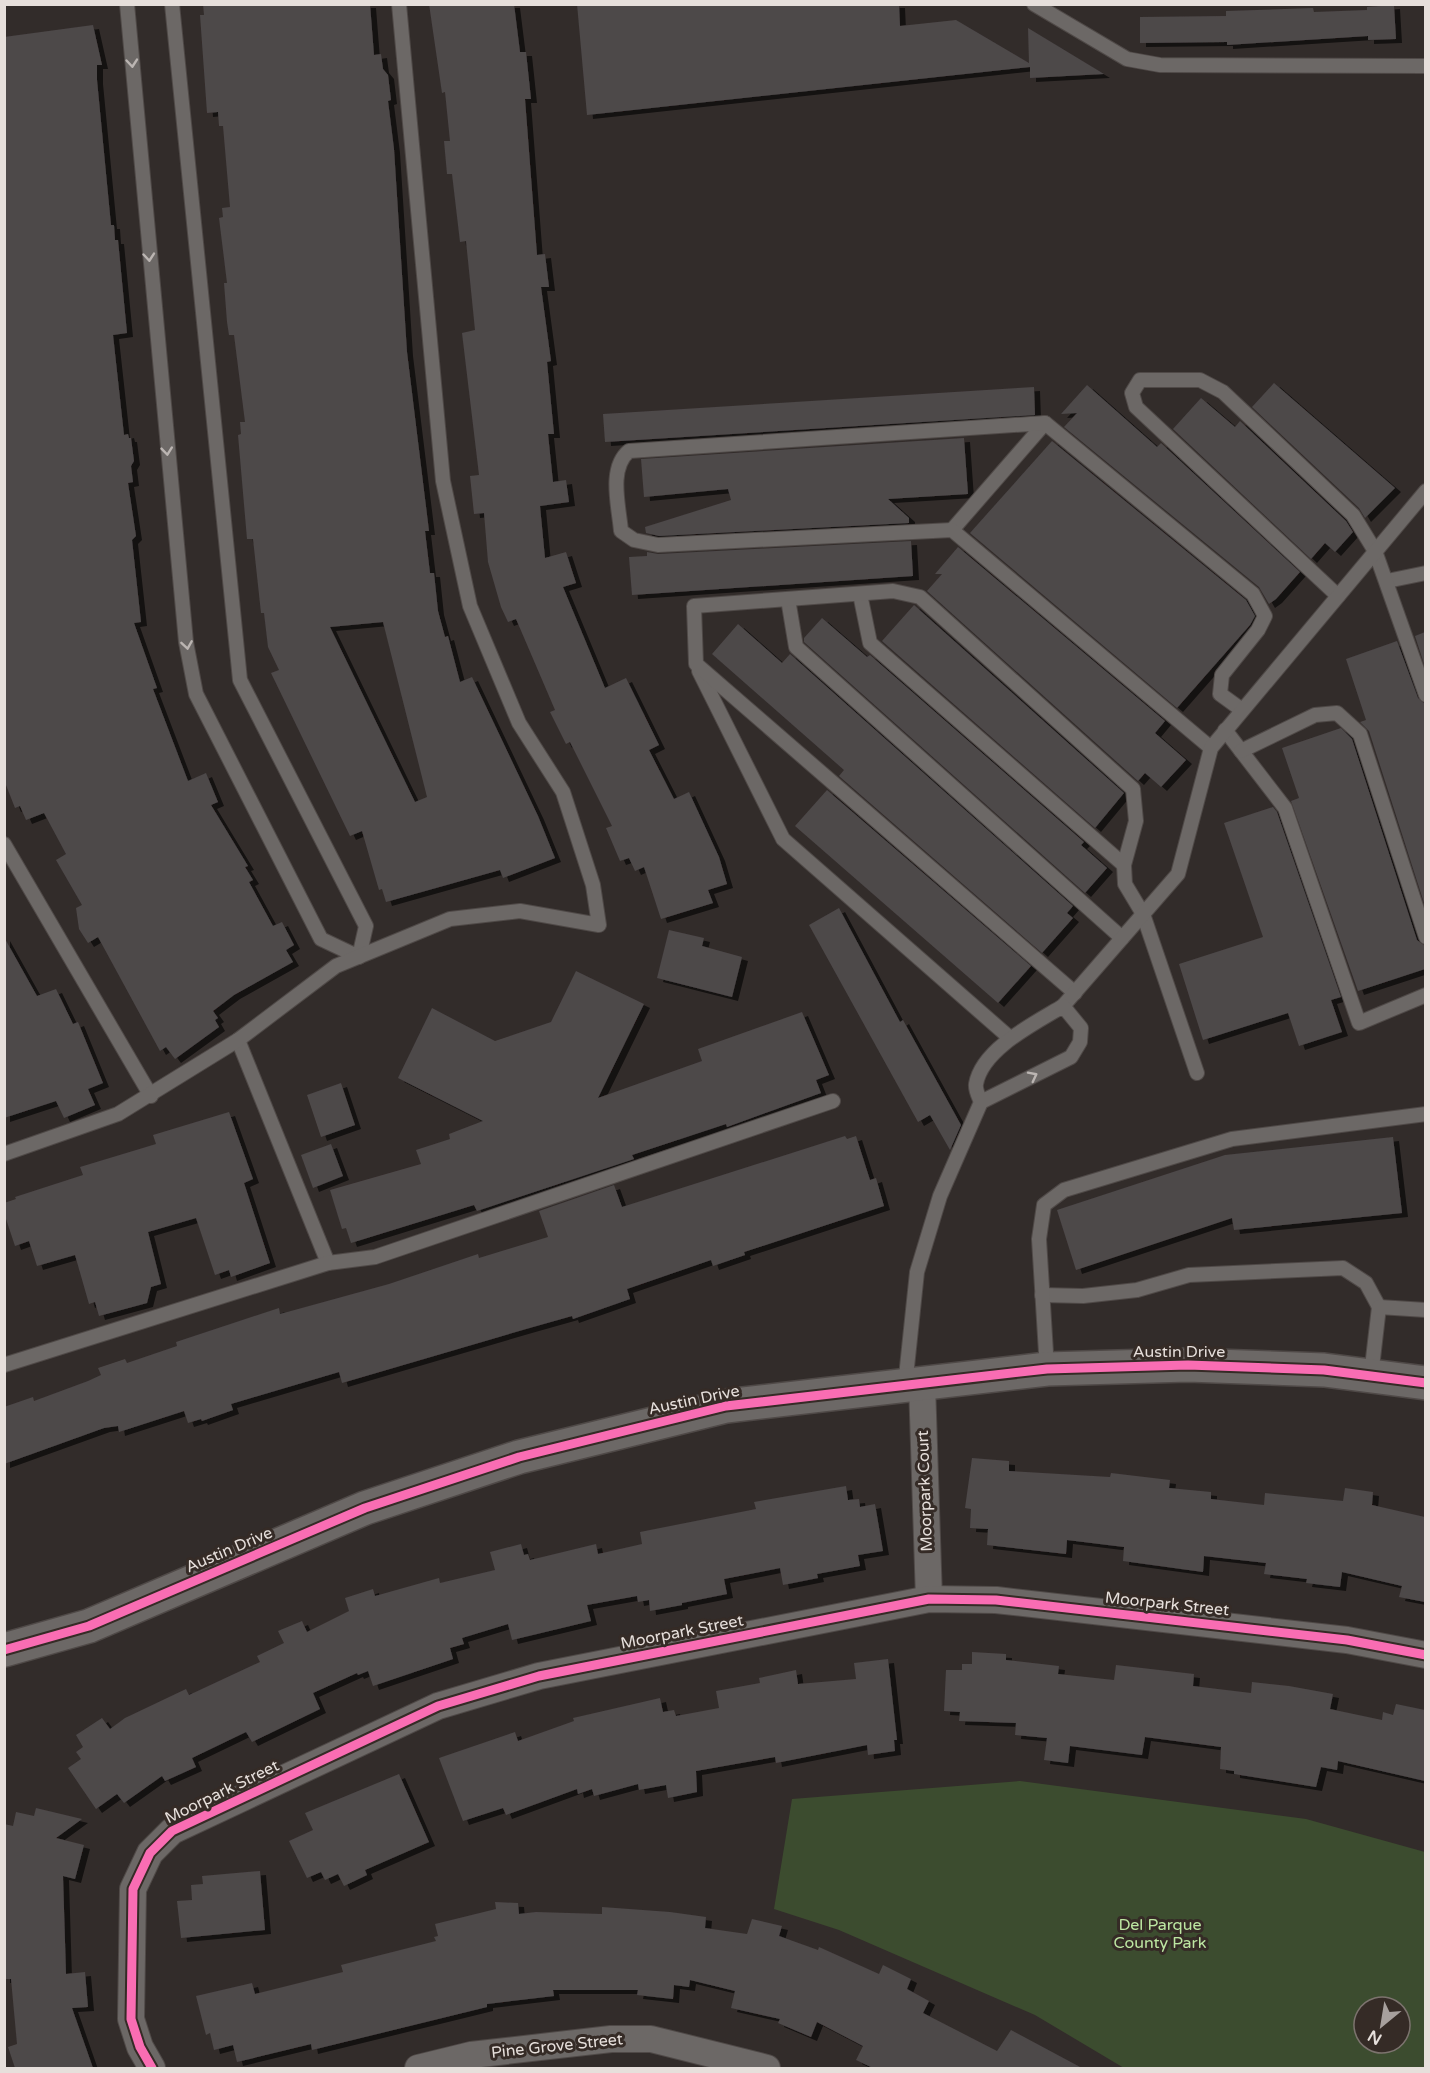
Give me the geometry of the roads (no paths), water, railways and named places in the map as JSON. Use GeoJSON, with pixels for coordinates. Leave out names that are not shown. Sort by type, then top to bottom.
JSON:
{"type":"FeatureCollection","features":[{"type":"Feature","properties":{"kind":"main road","name":"Austin Drive"},"geometry":{"type":"LineString","coordinates":[[4,1650],[89,1626],[365,1508],[519,1457],[726,1406],[1047,1369],[1188,1365],[1324,1370],[1425,1383]]}},
{"type":"Feature","properties":{"kind":"street","name":"Moorpark Court"},"geometry":{"type":"LineString","coordinates":[[913,1385],[929,1599]]}},
{"type":"Feature","properties":{"kind":"street","name":"Moorpark Street"},"geometry":{"type":"LineString","coordinates":[[152,2068],[140,2047],[131,2019],[134,1889],[140,1870],[150,1853],[172,1831],[438,1706],[539,1676],[929,1599],[996,1600],[1347,1640],[1425,1655]]}},
{"type":"Feature","properties":{"kind":"street","name":"Pine Grove Street"},"geometry":{"type":"LineString","coordinates":[[418,2068],[471,2055],[611,2038],[651,2039],[766,2068]]}},
{"type":"Feature","properties":{"kind":"lane"},"geometry":{"type":"LineString","coordinates":[[127,4],[186,642],[196,694],[321,939],[359,957]]}},
{"type":"Feature","properties":{"kind":"lane"},"geometry":{"type":"LineString","coordinates":[[172,4],[240,680],[366,926],[359,957]]}},
{"type":"Feature","properties":{"kind":"lane"},"geometry":{"type":"LineString","coordinates":[[4,1154],[118,1114],[151,1096],[238,1040],[336,966],[450,919],[520,911],[599,925],[593,885],[563,792],[519,723],[470,606],[443,482],[399,4]]}},
{"type":"Feature","properties":{"kind":"lane"},"geometry":{"type":"LineString","coordinates":[[1034,4],[1127,59],[1160,65],[1425,66]]}},
{"type":"Feature","properties":{"kind":"lane"},"geometry":{"type":"LineString","coordinates":[[1338,596],[1136,407],[1132,393],[1140,380],[1200,380],[1223,392],[1353,515],[1376,551],[1425,695]]}},
{"type":"Feature","properties":{"kind":"lane"},"geometry":{"type":"LineString","coordinates":[[952,530],[1045,423]]}},
{"type":"Feature","properties":{"kind":"lane"},"geometry":{"type":"LineString","coordinates":[[1211,748],[952,530],[658,544],[634,540],[621,531],[617,473],[622,457],[629,451],[1045,423],[1253,594],[1265,616],[1258,630],[1222,675],[1220,694],[1242,710]]}},
{"type":"Feature","properties":{"kind":"lane"},"geometry":{"type":"LineString","coordinates":[[981,1102],[975,1086],[982,1066],[1010,1038],[1063,1006],[1178,874],[1211,748],[1425,491]]}},
{"type":"Feature","properties":{"kind":"lane"},"geometry":{"type":"LineString","coordinates":[[1387,581],[1425,573]]}},
{"type":"Feature","properties":{"kind":"lane"},"geometry":{"type":"LineString","coordinates":[[1010,1038],[783,839],[696,664],[694,606],[893,591],[921,597],[1133,789],[1136,820],[1124,865],[1125,884],[1143,914],[1197,1073]]}},
{"type":"Feature","properties":{"kind":"lane"},"geometry":{"type":"LineString","coordinates":[[860,594],[870,643],[1124,865]]}},
{"type":"Feature","properties":{"kind":"lane"},"geometry":{"type":"LineString","coordinates":[[788,599],[795,647],[1122,938]]}},
{"type":"Feature","properties":{"kind":"lane"},"geometry":{"type":"LineString","coordinates":[[696,664],[1075,993]]}},
{"type":"Feature","properties":{"kind":"lane"},"geometry":{"type":"LineString","coordinates":[[1241,751],[1315,715],[1337,713],[1360,734],[1425,937]]}},
{"type":"Feature","properties":{"kind":"lane"},"geometry":{"type":"LineString","coordinates":[[1225,730],[1284,808],[1359,1023],[1425,995]]}},
{"type":"Feature","properties":{"kind":"lane"},"geometry":{"type":"LineString","coordinates":[[4,844],[151,1096]]}},
{"type":"Feature","properties":{"kind":"lane"},"geometry":{"type":"LineString","coordinates":[[913,1385],[917,1272],[940,1196],[981,1102],[1071,1057],[1080,1042],[1080,1028],[1063,1006]]}},
{"type":"Feature","properties":{"kind":"lane"},"geometry":{"type":"LineString","coordinates":[[238,1040],[328,1263]]}},
{"type":"Feature","properties":{"kind":"lane"},"geometry":{"type":"LineString","coordinates":[[4,1365],[328,1263],[375,1257],[833,1101]]}},
{"type":"Feature","properties":{"kind":"lane"},"geometry":{"type":"LineString","coordinates":[[1047,1369],[1039,1239],[1044,1205],[1064,1190],[1232,1139],[1425,1114]]}},
{"type":"Feature","properties":{"kind":"lane"},"geometry":{"type":"LineString","coordinates":[[1042,1295],[1083,1296],[1137,1290],[1189,1275],[1343,1268],[1366,1283],[1379,1307],[1371,1376]]}},
{"type":"Feature","properties":{"kind":"lane"},"geometry":{"type":"LineString","coordinates":[[1379,1307],[1425,1310]]}},
{"type":"Feature","properties":{"kind":"park label","name":"Del Parque County Park"},"geometry":{"type":"Point","coordinates":[1160,1934]}}]}
